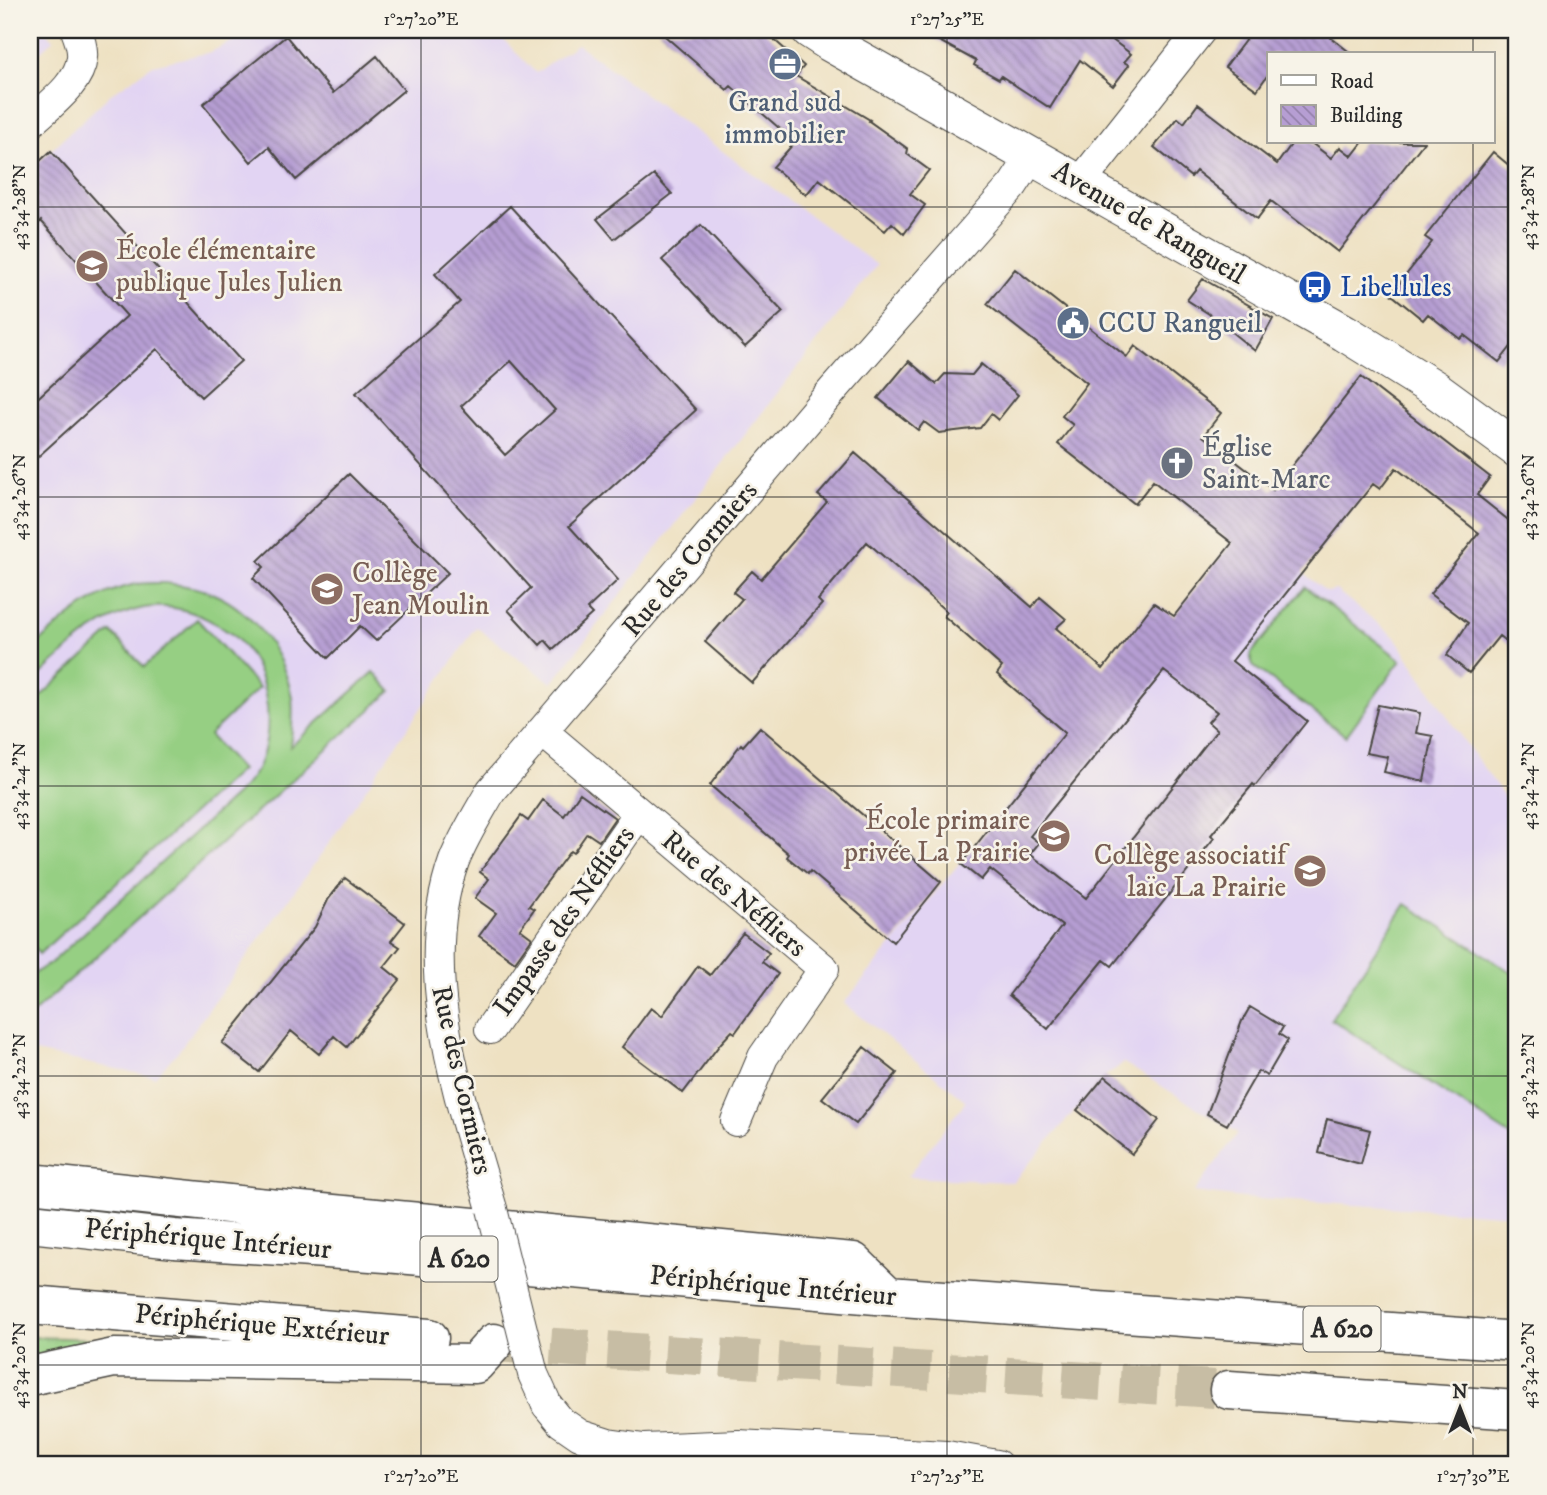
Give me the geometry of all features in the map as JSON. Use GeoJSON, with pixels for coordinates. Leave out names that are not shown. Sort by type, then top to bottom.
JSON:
{"type":"FeatureCollection","features":[{"type":"Feature","properties":{"kind":"highway"},"geometry":{"type":"LineString","coordinates":[[30,1183],[257,1207],[853,1262],[888,1296]]}},
{"type":"Feature","properties":{"kind":"highway","name":"Périphérique Intérieur"},"geometry":{"type":"LineString","coordinates":[[30,1223],[174,1239],[386,1253],[888,1296],[1517,1341]]}},
{"type":"Feature","properties":{"kind":"highway","name":"Périphérique Extérieur"},"geometry":{"type":"LineString","coordinates":[[30,1305],[494,1343],[475,1364],[114,1359],[30,1376]]}},
{"type":"Feature","properties":{"kind":"highway"},"geometry":{"type":"LineString","coordinates":[[1229,1390],[1517,1410]]}},
{"type":"Feature","properties":{"kind":"street"},"geometry":{"type":"LineString","coordinates":[[30,123],[55,100],[76,75],[82,58],[81,43],[76,30]]}},
{"type":"Feature","properties":{"kind":"street","name":"Avenue de Rangueil"},"geometry":{"type":"LineString","coordinates":[[810,30],[1345,332],[1513,436]]}},
{"type":"Feature","properties":{"kind":"street"},"geometry":{"type":"LineString","coordinates":[[1080,183],[1201,30]]}},
{"type":"Feature","properties":{"kind":"street","name":"Rue des Cormiers"},"geometry":{"type":"LineString","coordinates":[[997,1465],[947,1456],[738,1446],[644,1449],[608,1444],[580,1435],[561,1422],[547,1405],[533,1374],[458,1084],[440,1002],[439,934],[454,863],[467,832],[491,790],[833,390],[1013,185],[1032,156]]}},
{"type":"Feature","properties":{"kind":"street","name":"Rue des Néfliers"},"geometry":{"type":"LineString","coordinates":[[542,731],[824,969],[763,1057],[736,1121]]}},
{"type":"Feature","properties":{"kind":"street","name":"Impasse des Néfliers"},"geometry":{"type":"LineString","coordinates":[[490,1029],[639,813]]}},
{"type":"Feature","properties":{"kind":"shaded area"},"geometry":{"type":"Polygon","coordinates":[[[30,30],[44,30],[53,40],[30,61],[30,30]]]}},
{"type":"Feature","properties":{"kind":"shaded area","name":"Collège Jean Moulin"},"geometry":{"type":"Polygon","coordinates":[[[248,30],[494,30],[536,73],[577,44],[877,265],[552,683],[476,627],[325,849],[180,1049],[155,1077],[30,1051],[30,170],[111,94],[153,65],[211,52],[248,30]]]}},
{"type":"Feature","properties":{"kind":"shaded area","name":"Collège associatif laïc La Prairie"},"geometry":{"type":"Polygon","coordinates":[[[1241,531],[1324,590],[1336,590],[1395,637],[1457,731],[1517,814],[1517,1215],[1244,1198],[1194,1192],[1238,1133],[1124,1063],[1105,1076],[1013,1182],[907,1177],[966,1101],[844,1003],[1113,672],[1174,616],[1241,531]]]}},
{"type":"Feature","properties":{"kind":"green space"},"geometry":{"type":"Polygon","coordinates":[[[140,583],[166,583],[198,589],[220,597],[235,606],[262,632],[288,681],[293,711],[290,747],[374,672],[391,691],[30,1016],[30,976],[52,962],[236,795],[254,775],[261,760],[267,711],[261,678],[254,662],[234,636],[208,619],[190,612],[153,607],[111,619],[68,649],[30,684],[30,650],[89,602],[117,589],[140,583]]]}},
{"type":"Feature","properties":{"kind":"green space"},"geometry":{"type":"Polygon","coordinates":[[[1305,587],[1401,660],[1346,736],[1253,666],[1250,655],[1305,587]]]}},
{"type":"Feature","properties":{"kind":"green space"},"geometry":{"type":"Polygon","coordinates":[[[197,619],[259,688],[209,735],[241,770],[39,954],[30,943],[30,706],[111,632],[144,667],[197,619]]]}},
{"type":"Feature","properties":{"kind":"green space"},"geometry":{"type":"Polygon","coordinates":[[[1406,904],[1517,976],[1517,1140],[1331,1019],[1406,904]]]}},
{"type":"Feature","properties":{"kind":"green space"},"geometry":{"type":"Polygon","coordinates":[[[30,1337],[100,1339],[101,1348],[30,1363],[30,1337]]]}},
{"type":"Feature","properties":{"kind":"building"},"geometry":{"type":"Polygon","coordinates":[[[658,30],[763,30],[804,66],[796,76],[870,120],[908,149],[907,154],[929,170],[910,194],[925,205],[904,234],[892,223],[885,231],[819,179],[806,195],[773,167],[795,142],[731,86],[727,90],[658,30]]]}},
{"type":"Feature","properties":{"kind":"building"},"geometry":{"type":"Polygon","coordinates":[[[919,30],[1099,30],[1131,54],[1124,62],[1129,65],[1113,86],[1080,60],[1050,108],[1001,76],[999,79],[974,65],[976,61],[919,30]]]}},
{"type":"Feature","properties":{"kind":"building"},"geometry":{"type":"Polygon","coordinates":[[[1253,30],[1321,30],[1349,52],[1267,52],[1267,76],[1257,90],[1225,67],[1253,30]]]}},
{"type":"Feature","properties":{"kind":"building"},"geometry":{"type":"Polygon","coordinates":[[[286,36],[333,93],[377,56],[404,90],[296,180],[269,147],[251,162],[203,104],[286,36]]]}},
{"type":"Feature","properties":{"kind":"building"},"geometry":{"type":"Polygon","coordinates":[[[1198,104],[1277,164],[1292,144],[1313,144],[1331,158],[1340,147],[1352,156],[1361,144],[1422,144],[1338,252],[1271,201],[1257,219],[1196,171],[1191,177],[1154,147],[1178,118],[1184,123],[1198,104]]]}},
{"type":"Feature","properties":{"kind":"building"},"geometry":{"type":"Polygon","coordinates":[[[51,151],[241,361],[201,397],[157,349],[30,464],[30,405],[127,316],[41,221],[30,231],[30,170],[51,151]]]}},
{"type":"Feature","properties":{"kind":"building"},"geometry":{"type":"Polygon","coordinates":[[[1493,152],[1517,172],[1517,339],[1499,362],[1464,335],[1460,339],[1428,314],[1423,320],[1391,294],[1432,242],[1425,237],[1493,152]]]}},
{"type":"Feature","properties":{"kind":"building"},"geometry":{"type":"Polygon","coordinates":[[[654,175],[672,194],[614,239],[597,219],[654,175]]]}},
{"type":"Feature","properties":{"kind":"building"},"geometry":{"type":"Polygon","coordinates":[[[510,206],[696,410],[569,526],[618,580],[587,609],[592,614],[553,649],[545,640],[540,645],[508,610],[531,588],[356,393],[460,302],[435,274],[510,206]],[[511,361],[461,406],[505,455],[555,410],[511,361]]]}},
{"type":"Feature","properties":{"kind":"building"},"geometry":{"type":"Polygon","coordinates":[[[701,225],[783,312],[745,347],[662,260],[701,225]]]}},
{"type":"Feature","properties":{"kind":"building"},"geometry":{"type":"Polygon","coordinates":[[[1015,269],[1127,357],[1135,346],[1221,413],[1203,436],[1273,490],[1361,377],[1490,477],[1477,495],[1517,527],[1517,650],[1499,636],[1469,673],[1447,655],[1468,623],[1430,594],[1479,533],[1396,468],[1380,489],[1373,484],[1232,661],[1307,721],[1211,835],[1214,838],[1112,966],[1104,960],[1048,1029],[1009,995],[1062,926],[990,869],[981,880],[961,864],[1065,733],[997,674],[1002,667],[944,616],[947,612],[867,542],[818,600],[822,604],[752,683],[705,642],[742,599],[733,592],[752,571],[761,579],[827,502],[818,495],[855,453],[1032,607],[1040,597],[1066,619],[1056,628],[1103,669],[1154,603],[1174,616],[1232,543],[1153,481],[1135,504],[1058,444],[1073,425],[1062,416],[1087,383],[987,304],[1015,269]],[[1164,671],[1030,836],[1039,843],[1030,854],[1086,898],[1217,730],[1208,722],[1217,712],[1164,671]]]}},
{"type":"Feature","properties":{"kind":"building"},"geometry":{"type":"Polygon","coordinates":[[[1203,279],[1273,319],[1255,351],[1187,300],[1203,279]]]}},
{"type":"Feature","properties":{"kind":"building"},"geometry":{"type":"Polygon","coordinates":[[[909,361],[936,384],[945,374],[972,375],[981,364],[1018,395],[998,420],[991,414],[980,428],[939,433],[924,422],[918,430],[878,398],[909,361]]]}},
{"type":"Feature","properties":{"kind":"building"},"geometry":{"type":"Polygon","coordinates":[[[349,474],[448,573],[376,641],[360,626],[328,658],[253,578],[264,567],[258,561],[349,474]]]}},
{"type":"Feature","properties":{"kind":"building"},"geometry":{"type":"Polygon","coordinates":[[[1378,705],[1420,713],[1416,733],[1433,736],[1424,781],[1384,772],[1388,757],[1366,753],[1378,705]]]}},
{"type":"Feature","properties":{"kind":"building"},"geometry":{"type":"Polygon","coordinates":[[[760,727],[941,882],[893,942],[810,871],[808,874],[787,857],[789,854],[710,785],[741,744],[743,746],[760,727]]]}},
{"type":"Feature","properties":{"kind":"building"},"geometry":{"type":"Polygon","coordinates":[[[580,793],[615,818],[599,841],[587,833],[573,853],[570,851],[529,906],[534,909],[520,929],[532,938],[515,962],[479,936],[496,913],[475,898],[489,879],[480,872],[521,816],[528,821],[543,800],[564,816],[580,793]]]}},
{"type":"Feature","properties":{"kind":"building"},"geometry":{"type":"Polygon","coordinates":[[[345,878],[405,923],[391,941],[400,947],[384,967],[400,980],[347,1047],[334,1036],[319,1054],[291,1031],[259,1072],[222,1043],[315,927],[328,900],[345,878]]]}},
{"type":"Feature","properties":{"kind":"building"},"geometry":{"type":"Polygon","coordinates":[[[743,933],[769,953],[762,962],[778,974],[735,1033],[732,1031],[721,1043],[683,1093],[622,1047],[651,1008],[662,1016],[698,966],[710,975],[743,933]]]}},
{"type":"Feature","properties":{"kind":"building"},"geometry":{"type":"Polygon","coordinates":[[[1250,1007],[1283,1027],[1279,1034],[1288,1040],[1267,1076],[1258,1071],[1227,1125],[1207,1114],[1242,1021],[1250,1007]]]}},
{"type":"Feature","properties":{"kind":"building"},"geometry":{"type":"Polygon","coordinates":[[[864,1047],[897,1073],[856,1124],[822,1098],[864,1047]]]}},
{"type":"Feature","properties":{"kind":"building"},"geometry":{"type":"Polygon","coordinates":[[[1105,1076],[1159,1120],[1132,1154],[1077,1110],[1105,1076]]]}},
{"type":"Feature","properties":{"kind":"building"},"geometry":{"type":"Polygon","coordinates":[[[1327,1119],[1370,1130],[1361,1164],[1319,1153],[1327,1119]]]}},
{"type":"Feature","properties":{"kind":"tunnel"},"geometry":{"type":"LineString","coordinates":[[494,1343],[1229,1390]]}},
{"type":"Feature","properties":{"kind":"place","name":"Grand sud immobilier"},"geometry":{"type":"Point","coordinates":[785,64]}},
{"type":"Feature","properties":{"kind":"place","name":"École élémentaire publique Jules Julien"},"geometry":{"type":"Point","coordinates":[92,266]}},
{"type":"Feature","properties":{"kind":"place","name":"Libellules"},"geometry":{"type":"Point","coordinates":[1315,287]}},
{"type":"Feature","properties":{"kind":"place","name":"CCU Rangueil"},"geometry":{"type":"Point","coordinates":[1073,323]}},
{"type":"Feature","properties":{"kind":"place","name":"Église Saint-Marc"},"geometry":{"type":"Point","coordinates":[1177,463]}},
{"type":"Feature","properties":{"kind":"place","name":"Collège Jean Moulin"},"geometry":{"type":"Point","coordinates":[327,589]}},
{"type":"Feature","properties":{"kind":"place","name":"École primaire privée La Prairie"},"geometry":{"type":"Point","coordinates":[1054,836]}},
{"type":"Feature","properties":{"kind":"place","name":"Collège associatif laïc La Prairie"},"geometry":{"type":"Point","coordinates":[1310,871]}}]}
